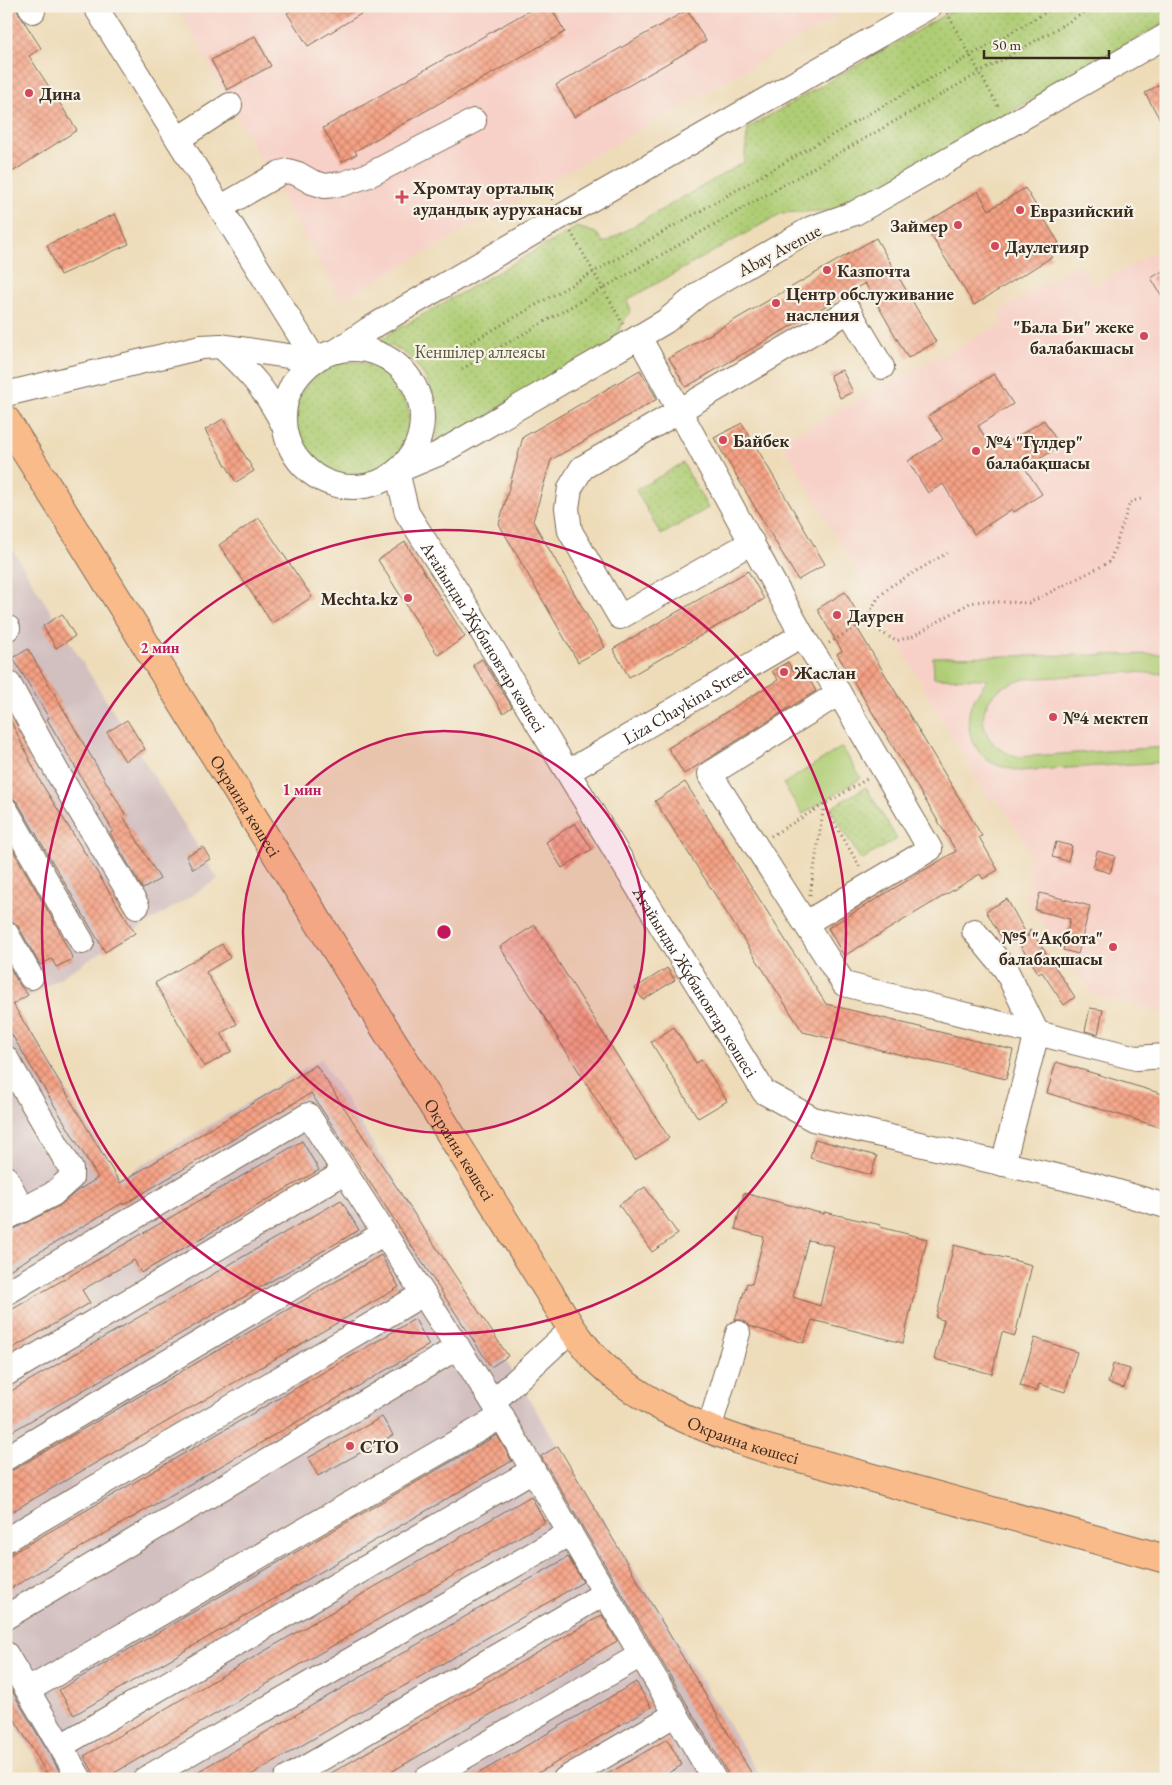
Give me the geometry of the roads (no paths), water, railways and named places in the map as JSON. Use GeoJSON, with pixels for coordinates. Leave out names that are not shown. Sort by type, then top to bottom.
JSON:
{"type":"FeatureCollection","features":[{"type":"Feature","properties":{"kind":"main road","name":"Окраина көшесі"},"geometry":{"type":"LineString","coordinates":[[6,420],[572,1329],[598,1361],[623,1382],[675,1415],[709,1429],[764,1448],[1166,1559]]}},
{"type":"Feature","properties":{"kind":"street"},"geometry":{"type":"LineString","coordinates":[[95,6],[315,360]]}},
{"type":"Feature","properties":{"kind":"street"},"geometry":{"type":"LineString","coordinates":[[284,427],[284,411],[290,389],[303,370],[315,360],[337,351],[369,330],[562,216],[930,6]]}},
{"type":"Feature","properties":{"kind":"street","name":"Abay Avenue"},"geometry":{"type":"LineString","coordinates":[[396,471],[438,454],[666,322],[700,293],[812,228],[855,213],[1009,126],[1163,45]]}},
{"type":"Feature","properties":{"kind":"street"},"geometry":{"type":"LineString","coordinates":[[178,139],[230,106]]}},
{"type":"Feature","properties":{"kind":"street"},"geometry":{"type":"LineString","coordinates":[[220,208],[280,173],[288,171],[325,186],[342,184],[369,175],[474,121]]}},
{"type":"Feature","properties":{"kind":"street"},"geometry":{"type":"LineString","coordinates":[[752,542],[620,616],[570,531],[567,508],[570,488],[582,468],[849,311],[882,366]]}},
{"type":"Feature","properties":{"kind":"street"},"geometry":{"type":"LineString","coordinates":[[636,339],[680,411],[808,644],[839,693],[930,849],[806,923]]}},
{"type":"Feature","properties":{"kind":"street"},"geometry":{"type":"LineString","coordinates":[[221,346],[252,375],[272,403],[284,427],[288,443],[306,469],[319,478],[334,484],[350,487],[366,486],[382,480],[396,471],[407,460],[415,447],[420,432],[421,409],[414,387],[406,374],[395,364],[367,350],[337,351]]}},
{"type":"Feature","properties":{"kind":"street"},"geometry":{"type":"LineString","coordinates":[[6,394],[180,350],[201,347],[221,346],[315,360]]}},
{"type":"Feature","properties":{"kind":"street"},"geometry":{"type":"LineString","coordinates":[[396,471],[407,513]]}},
{"type":"Feature","properties":{"kind":"street"},"geometry":{"type":"LineString","coordinates":[[366,486],[407,513]]}},
{"type":"Feature","properties":{"kind":"street","name":"Ағайынды Жұбановтар көшесі"},"geometry":{"type":"LineString","coordinates":[[407,513],[764,1092],[813,1120],[1094,1186],[1166,1206]]}},
{"type":"Feature","properties":{"kind":"street","name":"Liza Chaykina Street"},"geometry":{"type":"LineString","coordinates":[[568,772],[808,644]]}},
{"type":"Feature","properties":{"kind":"street"},"geometry":{"type":"LineString","coordinates":[[6,683],[9,684],[56,770],[137,906]]}},
{"type":"Feature","properties":{"kind":"street"},"geometry":{"type":"LineString","coordinates":[[839,693],[710,774],[844,984],[1136,1058],[1166,1056]]}},
{"type":"Feature","properties":{"kind":"street"},"geometry":{"type":"LineString","coordinates":[[6,810],[82,942]]}},
{"type":"Feature","properties":{"kind":"street"},"geometry":{"type":"LineString","coordinates":[[974,931],[1006,970],[1037,1033],[1003,1164]]}},
{"type":"Feature","properties":{"kind":"street"},"geometry":{"type":"LineString","coordinates":[[6,933],[31,977]]}},
{"type":"Feature","properties":{"kind":"street"},"geometry":{"type":"LineString","coordinates":[[6,1058],[72,1169],[71,1178],[53,1194],[14,1214],[6,1178]]}},
{"type":"Feature","properties":{"kind":"street"},"geometry":{"type":"LineString","coordinates":[[6,1293],[308,1115],[497,1409],[676,1714],[711,1778]]}},
{"type":"Feature","properties":{"kind":"street"},"geometry":{"type":"LineString","coordinates":[[6,1374],[344,1172]]}},
{"type":"Feature","properties":{"kind":"street"},"geometry":{"type":"LineString","coordinates":[[6,1458],[384,1232]]}},
{"type":"Feature","properties":{"kind":"street"},"geometry":{"type":"LineString","coordinates":[[6,1540],[423,1294]]}},
{"type":"Feature","properties":{"kind":"street"},"geometry":{"type":"LineString","coordinates":[[28,1690],[497,1409],[572,1329]]}},
{"type":"Feature","properties":{"kind":"street"},"geometry":{"type":"LineString","coordinates":[[709,1429],[738,1333]]}},
{"type":"Feature","properties":{"kind":"street"},"geometry":{"type":"LineString","coordinates":[[6,1617],[458,1347]]}},
{"type":"Feature","properties":{"kind":"street"},"geometry":{"type":"LineString","coordinates":[[61,1746],[533,1470]]}},
{"type":"Feature","properties":{"kind":"street"},"geometry":{"type":"LineString","coordinates":[[145,1779],[570,1533]]}},
{"type":"Feature","properties":{"kind":"street"},"geometry":{"type":"LineString","coordinates":[[286,1779],[605,1593]]}},
{"type":"Feature","properties":{"kind":"street"},"geometry":{"type":"LineString","coordinates":[[6,1654],[80,1779]]}},
{"type":"Feature","properties":{"kind":"street"},"geometry":{"type":"LineString","coordinates":[[426,1779],[641,1655]]}},
{"type":"Feature","properties":{"kind":"street"},"geometry":{"type":"LineString","coordinates":[[565,1779],[676,1714]]}},
{"type":"Feature","properties":{"kind":"place","name":"Дина"},"geometry":{"type":"Point","coordinates":[29,93]}},
{"type":"Feature","properties":{"kind":"place","name":"Хромтау орталық аудандық ауруханасы"},"geometry":{"type":"Point","coordinates":[402,197]}},
{"type":"Feature","properties":{"kind":"place","name":"Евразийский"},"geometry":{"type":"Point","coordinates":[1020,210]}},
{"type":"Feature","properties":{"kind":"place","name":"Займер"},"geometry":{"type":"Point","coordinates":[958,225]}},
{"type":"Feature","properties":{"kind":"place","name":"Даулетияр"},"geometry":{"type":"Point","coordinates":[995,246]}},
{"type":"Feature","properties":{"kind":"place","name":"Казпочта"},"geometry":{"type":"Point","coordinates":[827,270]}},
{"type":"Feature","properties":{"kind":"place","name":"Центр обслуживание насления"},"geometry":{"type":"Point","coordinates":[776,303]}},
{"type":"Feature","properties":{"kind":"place","name":"\"Бала Би\" жеке балабакшасы"},"geometry":{"type":"Point","coordinates":[1144,336]}},
{"type":"Feature","properties":{"kind":"place","name":"Байбек"},"geometry":{"type":"Point","coordinates":[723,440]}},
{"type":"Feature","properties":{"kind":"place","name":"№4 \"Гүлдер\" балабақшасы"},"geometry":{"type":"Point","coordinates":[976,451]}},
{"type":"Feature","properties":{"kind":"place","name":"Mechta.kz"},"geometry":{"type":"Point","coordinates":[408,598]}},
{"type":"Feature","properties":{"kind":"place","name":"Даурен"},"geometry":{"type":"Point","coordinates":[837,615]}},
{"type":"Feature","properties":{"kind":"place","name":"Жаслан"},"geometry":{"type":"Point","coordinates":[784,672]}},
{"type":"Feature","properties":{"kind":"place","name":"№4 мектеп"},"geometry":{"type":"Point","coordinates":[1053,717]}},
{"type":"Feature","properties":{"kind":"place","name":"№5 \"Ақбота\" балабақшасы"},"geometry":{"type":"Point","coordinates":[1113,947]}},
{"type":"Feature","properties":{"kind":"place","name":"СТО"},"geometry":{"type":"Point","coordinates":[350,1446]}},
{"type":"Feature","properties":{"kind":"park label","name":"Кеншілер аллеясы"},"geometry":{"type":"Point","coordinates":[480,351]}}]}
